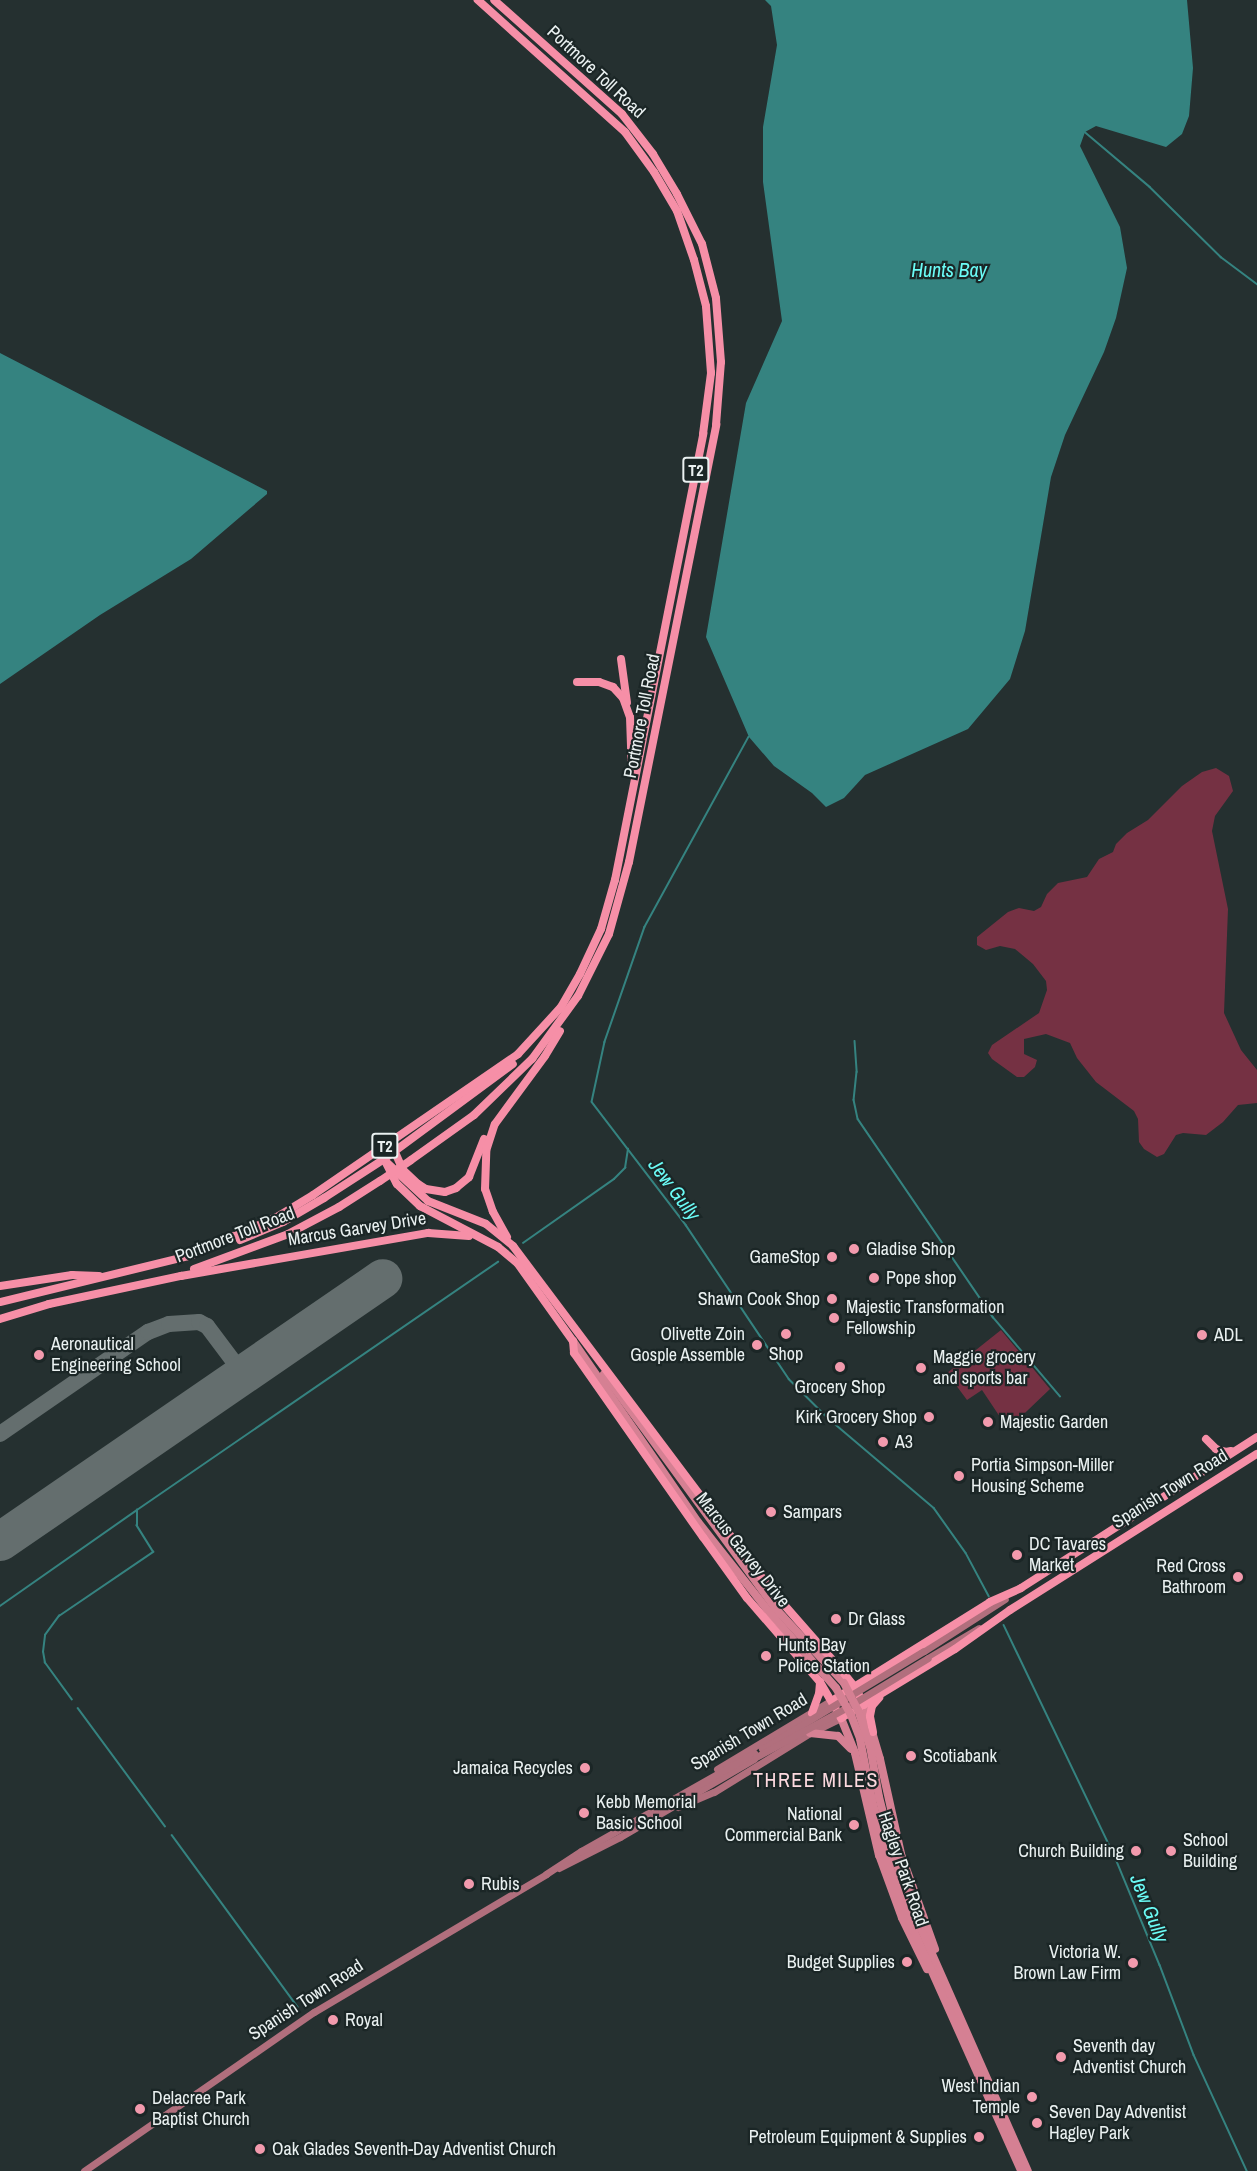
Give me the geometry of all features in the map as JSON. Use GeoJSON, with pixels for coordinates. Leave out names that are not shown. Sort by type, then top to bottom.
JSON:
{"type":"FeatureCollection","features":[{"type":"Feature","properties":{"kind":"highway","name":"Portmore Toll Road"},"geometry":{"type":"LineString","coordinates":[[188,1256],[277,1217],[313,1195],[518,1054],[561,1007],[601,929],[615,880],[703,434],[711,373],[706,306],[694,260],[676,211],[654,172],[625,132],[478,0]]}},
{"type":"Feature","properties":{"kind":"highway","name":"Portmore Toll Road"},"geometry":{"type":"LineString","coordinates":[[159,1280],[252,1250],[339,1207],[474,1115],[509,1084],[532,1059],[578,996],[609,934],[630,862],[716,425],[721,362],[717,309],[702,244],[677,194],[653,154],[622,114],[494,0]]}},
{"type":"Feature","properties":{"kind":"highway"},"geometry":{"type":"LineString","coordinates":[[621,659],[633,767],[629,810]]}},
{"type":"Feature","properties":{"kind":"highway"},"geometry":{"type":"LineString","coordinates":[[577,682],[599,682],[613,687],[628,706]]}},
{"type":"Feature","properties":{"kind":"highway"},"geometry":{"type":"LineString","coordinates":[[394,1150],[403,1170],[418,1184],[432,1191],[450,1191],[468,1177],[492,1121],[545,1056],[578,996]]}},
{"type":"Feature","properties":{"kind":"highway"},"geometry":{"type":"LineString","coordinates":[[476,1237],[420,1206],[397,1184],[384,1160],[394,1150],[517,1061],[538,1040],[561,1007]]}},
{"type":"Feature","properties":{"kind":"highway"},"geometry":{"type":"LineString","coordinates":[[509,1102],[490,1137],[485,1179],[493,1212],[513,1246]]}},
{"type":"Feature","properties":{"kind":"highway","name":"Marcus Garvey Drive"},"geometry":{"type":"LineString","coordinates":[[0,1302],[188,1256],[244,1239],[283,1222],[384,1160],[428,1201],[486,1224],[513,1246],[584,1344],[625,1392],[772,1591],[855,1687],[858,1710]]}},
{"type":"Feature","properties":{"kind":"highway","name":"Marcus Garvey Drive"},"geometry":{"type":"LineString","coordinates":[[0,1319],[49,1304],[159,1280],[429,1233],[476,1237],[498,1247],[518,1264],[573,1341],[579,1360],[728,1572],[747,1598],[820,1682],[841,1718]]}},
{"type":"Feature","properties":{"kind":"highway"},"geometry":{"type":"LineString","coordinates":[[0,1286],[72,1275],[102,1276]]}},
{"type":"Feature","properties":{"kind":"highway","name":"Spanish Town Road"},"geometry":{"type":"LineString","coordinates":[[832,1700],[990,1602],[1021,1588],[1257,1437]]}},
{"type":"Feature","properties":{"kind":"highway"},"geometry":{"type":"LineString","coordinates":[[1206,1439],[1216,1449],[1226,1452],[1233,1451]]}},
{"type":"Feature","properties":{"kind":"highway","name":"Spanish Town Road"},"geometry":{"type":"LineString","coordinates":[[841,1718],[858,1710],[955,1649],[1010,1610],[1257,1454]]}},
{"type":"Feature","properties":{"kind":"highway"},"geometry":{"type":"LineString","coordinates":[[837,1665],[852,1676],[874,1673]]}},
{"type":"Feature","properties":{"kind":"highway"},"geometry":{"type":"LineString","coordinates":[[812,1713],[819,1694],[820,1682]]}},
{"type":"Feature","properties":{"kind":"highway"},"geometry":{"type":"LineString","coordinates":[[873,1732],[870,1716],[872,1706],[893,1687]]}},
{"type":"Feature","properties":{"kind":"main road","name":"Marcus Garvey Drive"},"geometry":{"type":"LineString","coordinates":[[573,1341],[698,1522],[836,1688],[858,1710]]}},
{"type":"Feature","properties":{"kind":"main road","name":"Marcus Garvey Drive"},"geometry":{"type":"LineString","coordinates":[[584,1344],[772,1610]]}},
{"type":"Feature","properties":{"kind":"main road","name":"Spanish Town Road"},"geometry":{"type":"LineString","coordinates":[[926,1654],[1021,1588]]}},
{"type":"Feature","properties":{"kind":"main road","name":"Spanish Town Road"},"geometry":{"type":"LineString","coordinates":[[554,1869],[570,1864],[672,1808],[755,1755],[926,1654],[1010,1610]]}},
{"type":"Feature","properties":{"kind":"main road","name":"Spanish Town Road"},"geometry":{"type":"LineString","coordinates":[[681,1794],[725,1764],[832,1700]]}},
{"type":"Feature","properties":{"kind":"main road","name":"Hagley Park Road"},"geometry":{"type":"LineString","coordinates":[[858,1710],[873,1732],[901,1854],[935,1950],[939,1968]]}},
{"type":"Feature","properties":{"kind":"main road","name":"Hagley Park Road"},"geometry":{"type":"LineString","coordinates":[[858,1710],[860,1739],[895,1860],[918,1922],[1028,2171]]}},
{"type":"Feature","properties":{"kind":"main road","name":"Spanish Town Road"},"geometry":{"type":"LineString","coordinates":[[672,1808],[687,1805],[714,1792],[810,1733],[841,1718]]}},
{"type":"Feature","properties":{"kind":"main road","name":"Hagley Park Road"},"geometry":{"type":"LineString","coordinates":[[841,1718],[855,1753],[865,1804],[882,1866],[922,1962],[940,1990]]}},
{"type":"Feature","properties":{"kind":"main road"},"geometry":{"type":"LineString","coordinates":[[810,1733],[838,1736],[855,1753],[865,1777],[871,1784],[885,1788]]}},
{"type":"Feature","properties":{"kind":"main road","name":"Spanish Town Road"},"geometry":{"type":"LineString","coordinates":[[84,2171],[314,2012],[554,1869],[565,1860],[755,1755]]}},
{"type":"Feature","properties":{"kind":"main road","name":"Hagley Park Road"},"geometry":{"type":"LineString","coordinates":[[876,1798],[889,1866],[913,1929],[1020,2171]]}},
{"type":"Feature","properties":{"kind":"shaded area"},"geometry":{"type":"Polygon","coordinates":[[[1216,768],[1229,776],[1233,791],[1215,816],[1212,831],[1228,909],[1224,1013],[1241,1050],[1257,1070],[1257,1103],[1238,1105],[1223,1122],[1206,1135],[1183,1133],[1176,1135],[1164,1154],[1157,1157],[1144,1149],[1139,1142],[1138,1119],[1134,1111],[1096,1082],[1077,1058],[1070,1043],[1046,1034],[1024,1039],[1024,1054],[1037,1060],[1035,1067],[1024,1077],[1017,1077],[992,1059],[988,1053],[992,1045],[1039,1013],[1047,990],[1046,981],[1033,964],[1015,949],[1000,946],[986,950],[977,945],[977,937],[1008,912],[1019,908],[1034,911],[1041,907],[1047,894],[1058,883],[1087,877],[1099,859],[1113,852],[1116,844],[1127,833],[1148,820],[1182,786],[1202,772],[1216,768]]]}},
{"type":"Feature","properties":{"kind":"shaded area"},"geometry":{"type":"Polygon","coordinates":[[[1001,1330],[1050,1389],[1008,1429],[982,1390],[967,1400],[947,1373],[1001,1330]]]}},
{"type":"Feature","properties":{"kind":"water","name":"Hunts Bay"},"geometry":{"type":"Polygon","coordinates":[[[765,0],[1187,0],[1193,68],[1189,116],[1182,134],[1166,147],[1096,126],[1085,132],[1080,146],[1120,227],[1127,268],[1116,318],[1104,352],[1065,435],[1051,477],[1025,631],[1010,679],[968,729],[865,775],[844,798],[826,807],[812,793],[774,766],[749,737],[706,637],[746,403],[782,321],[763,182],[763,127],[777,45],[771,6],[765,0]]]}},
{"type":"Feature","properties":{"kind":"water"},"geometry":{"type":"Polygon","coordinates":[[[0,353],[267,491],[267,494],[191,559],[100,615],[0,684],[0,353]]]}},
{"type":"Feature","properties":{"kind":"waterway"},"geometry":{"type":"LineString","coordinates":[[1085,132],[1150,187],[1221,257],[1257,284]]}},
{"type":"Feature","properties":{"kind":"waterway","name":"Jew Gully"},"geometry":{"type":"LineString","coordinates":[[749,737],[645,927],[605,1042],[592,1102],[686,1225],[789,1379],[828,1418],[934,1508],[966,1553],[989,1596]]}},
{"type":"Feature","properties":{"kind":"waterway"},"geometry":{"type":"LineString","coordinates":[[855,1041],[857,1072],[854,1100],[858,1119],[993,1317],[1060,1396]]}},
{"type":"Feature","properties":{"kind":"waterway"},"geometry":{"type":"LineString","coordinates":[[523,1243],[614,1179],[625,1168],[628,1149]]}},
{"type":"Feature","properties":{"kind":"waterway"},"geometry":{"type":"LineString","coordinates":[[72,1700],[45,1663],[43,1652],[45,1635],[59,1616],[153,1552],[137,1526],[137,1510],[498,1262]]}},
{"type":"Feature","properties":{"kind":"waterway"},"geometry":{"type":"LineString","coordinates":[[0,1606],[137,1510]]}},
{"type":"Feature","properties":{"kind":"waterway","name":"Jew Gully"},"geometry":{"type":"LineString","coordinates":[[1004,1625],[1116,1859],[1194,2055],[1247,2171]]}},
{"type":"Feature","properties":{"kind":"waterway"},"geometry":{"type":"LineString","coordinates":[[78,1708],[165,1826]]}},
{"type":"Feature","properties":{"kind":"waterway"},"geometry":{"type":"LineString","coordinates":[[172,1835],[298,2007]]}},
{"type":"Feature","properties":{"kind":"taxiway"},"geometry":{"type":"LineString","coordinates":[[0,1434],[148,1332],[169,1324],[199,1322],[207,1326],[243,1374]]}},
{"type":"Feature","properties":{"kind":"runway"},"geometry":{"type":"LineString","coordinates":[[0,1541],[382,1278]]}},
{"type":"Feature","properties":{"kind":"place","name":"Gladise Shop"},"geometry":{"type":"Point","coordinates":[854,1249]}},
{"type":"Feature","properties":{"kind":"place","name":"GameStop"},"geometry":{"type":"Point","coordinates":[832,1257]}},
{"type":"Feature","properties":{"kind":"place","name":"Pope shop"},"geometry":{"type":"Point","coordinates":[874,1278]}},
{"type":"Feature","properties":{"kind":"place","name":"Shawn Cook Shop"},"geometry":{"type":"Point","coordinates":[832,1299]}},
{"type":"Feature","properties":{"kind":"place","name":"Majestic Transformation Fellowship"},"geometry":{"type":"Point","coordinates":[834,1318]}},
{"type":"Feature","properties":{"kind":"place","name":"Shop"},"geometry":{"type":"Point","coordinates":[786,1334]}},
{"type":"Feature","properties":{"kind":"place","name":"ADL"},"geometry":{"type":"Point","coordinates":[1202,1335]}},
{"type":"Feature","properties":{"kind":"place","name":"Olivette Zoin Gosple Assemble"},"geometry":{"type":"Point","coordinates":[757,1345]}},
{"type":"Feature","properties":{"kind":"place","name":"Aeronautical Engineering School"},"geometry":{"type":"Point","coordinates":[39,1355]}},
{"type":"Feature","properties":{"kind":"place","name":"Grocery Shop"},"geometry":{"type":"Point","coordinates":[840,1367]}},
{"type":"Feature","properties":{"kind":"place","name":"Maggie grocery and sports bar"},"geometry":{"type":"Point","coordinates":[921,1368]}},
{"type":"Feature","properties":{"kind":"place","name":"Kirk Grocery Shop"},"geometry":{"type":"Point","coordinates":[929,1417]}},
{"type":"Feature","properties":{"kind":"place","name":"Majestic Garden"},"geometry":{"type":"Point","coordinates":[988,1422]}},
{"type":"Feature","properties":{"kind":"place","name":"A3"},"geometry":{"type":"Point","coordinates":[883,1442]}},
{"type":"Feature","properties":{"kind":"place","name":"Portia Simpson-Miller Housing Scheme"},"geometry":{"type":"Point","coordinates":[959,1476]}},
{"type":"Feature","properties":{"kind":"place","name":"Sampars"},"geometry":{"type":"Point","coordinates":[771,1512]}},
{"type":"Feature","properties":{"kind":"place","name":"DC Tavares Market"},"geometry":{"type":"Point","coordinates":[1017,1555]}},
{"type":"Feature","properties":{"kind":"place","name":"Red Cross Bathroom"},"geometry":{"type":"Point","coordinates":[1238,1577]}},
{"type":"Feature","properties":{"kind":"place","name":"Dr Glass"},"geometry":{"type":"Point","coordinates":[836,1619]}},
{"type":"Feature","properties":{"kind":"place","name":"Hunts Bay Police Station"},"geometry":{"type":"Point","coordinates":[766,1656]}},
{"type":"Feature","properties":{"kind":"place","name":"Scotiabank"},"geometry":{"type":"Point","coordinates":[911,1756]}},
{"type":"Feature","properties":{"kind":"place","name":"Jamaica Recycles"},"geometry":{"type":"Point","coordinates":[585,1768]}},
{"type":"Feature","properties":{"kind":"place","name":"Kebb Memorial Basic School"},"geometry":{"type":"Point","coordinates":[584,1813]}},
{"type":"Feature","properties":{"kind":"place","name":"National Commercial Bank"},"geometry":{"type":"Point","coordinates":[854,1825]}},
{"type":"Feature","properties":{"kind":"place","name":"Church Building"},"geometry":{"type":"Point","coordinates":[1136,1851]}},
{"type":"Feature","properties":{"kind":"place","name":"School Building"},"geometry":{"type":"Point","coordinates":[1171,1851]}},
{"type":"Feature","properties":{"kind":"place","name":"Rubis"},"geometry":{"type":"Point","coordinates":[469,1884]}},
{"type":"Feature","properties":{"kind":"place","name":"Budget Supplies"},"geometry":{"type":"Point","coordinates":[907,1962]}},
{"type":"Feature","properties":{"kind":"place","name":"Victoria W. Brown Law Firm"},"geometry":{"type":"Point","coordinates":[1133,1963]}},
{"type":"Feature","properties":{"kind":"place","name":"Royal"},"geometry":{"type":"Point","coordinates":[333,2020]}},
{"type":"Feature","properties":{"kind":"place","name":"Seventh day Adventist Church"},"geometry":{"type":"Point","coordinates":[1061,2057]}},
{"type":"Feature","properties":{"kind":"place","name":"West Indian Temple"},"geometry":{"type":"Point","coordinates":[1032,2097]}},
{"type":"Feature","properties":{"kind":"place","name":"Delacree Park Baptist Church"},"geometry":{"type":"Point","coordinates":[140,2109]}},
{"type":"Feature","properties":{"kind":"place","name":"Seven Day Adventist Hagley Park"},"geometry":{"type":"Point","coordinates":[1037,2123]}},
{"type":"Feature","properties":{"kind":"place","name":"Petroleum Equipment & Supplies"},"geometry":{"type":"Point","coordinates":[979,2137]}},
{"type":"Feature","properties":{"kind":"place","name":"Oak Glades Seventh-Day Adventist Church"},"geometry":{"type":"Point","coordinates":[260,2149]}},
{"type":"Feature","properties":{"kind":"district","name":"THREE MILES"},"geometry":{"type":"Point","coordinates":[816,1779]}}]}
